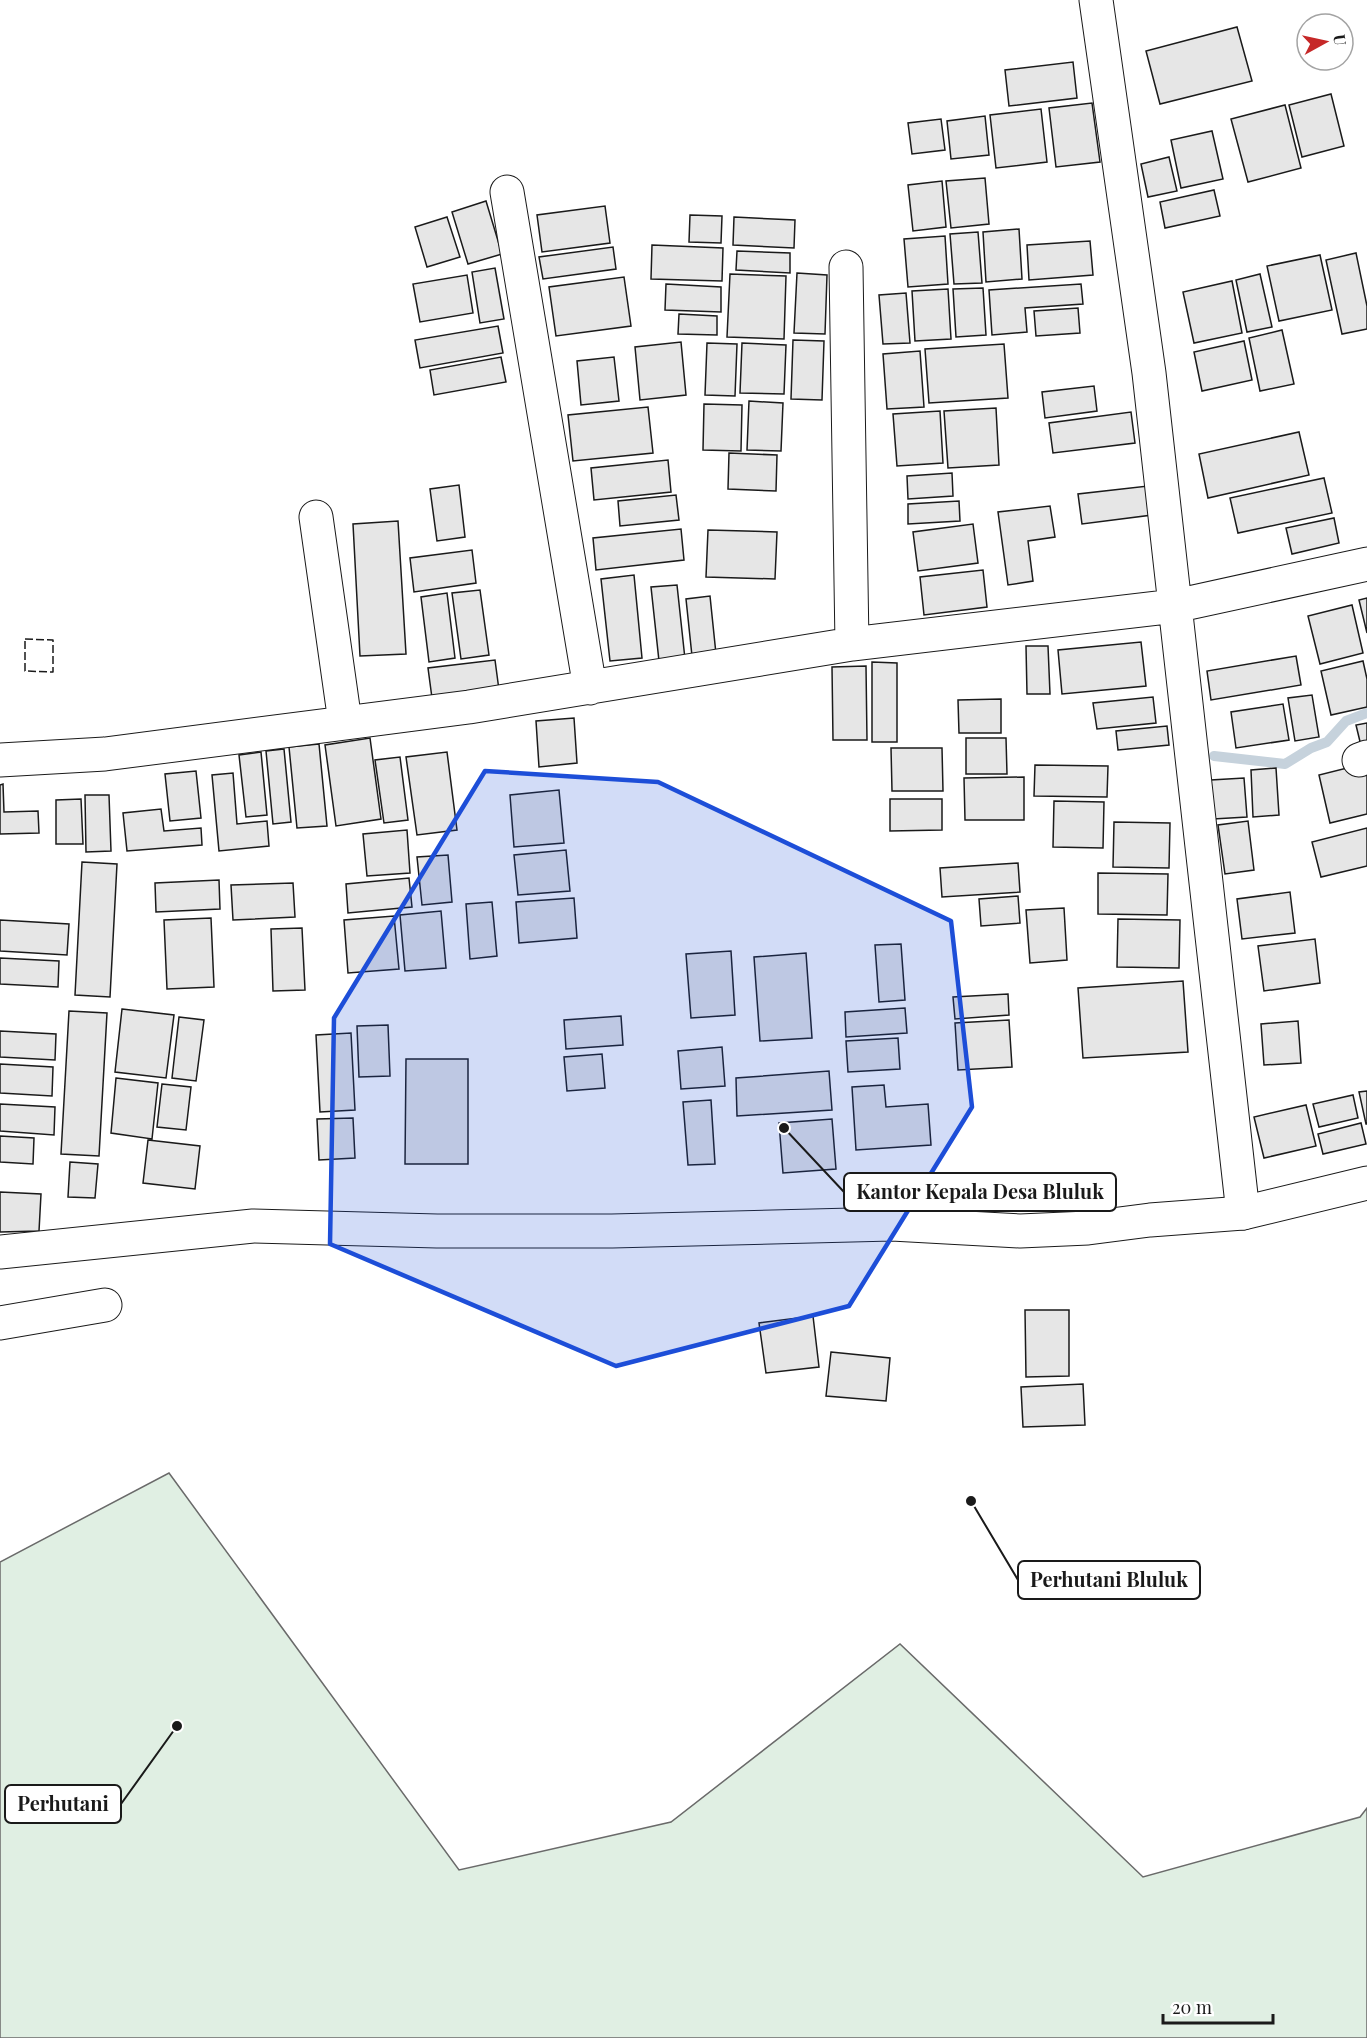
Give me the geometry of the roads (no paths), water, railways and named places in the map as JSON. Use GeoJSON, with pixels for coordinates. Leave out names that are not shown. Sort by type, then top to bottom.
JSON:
{"type":"FeatureCollection","features":[{"type":"Feature","properties":{"kind":"street"},"geometry":{"type":"LineString","coordinates":[[1096,0],[1149,373],[1243,1213]]}},
{"type":"Feature","properties":{"kind":"street"},"geometry":{"type":"LineString","coordinates":[[507,192],[590,688]]}},
{"type":"Feature","properties":{"kind":"street"},"geometry":{"type":"LineString","coordinates":[[846,267],[852,644]]}},
{"type":"Feature","properties":{"kind":"street"},"geometry":{"type":"LineString","coordinates":[[316,517],[345,722]]}},
{"type":"Feature","properties":{"kind":"street"},"geometry":{"type":"LineString","coordinates":[[0,760],[105,754],[469,707],[852,644],[1175,606],[1367,564]]}},
{"type":"Feature","properties":{"kind":"street"},"geometry":{"type":"LineString","coordinates":[[0,1252],[254,1226],[437,1231],[612,1231],[892,1224],[1020,1231],[1088,1228],[1150,1220],[1243,1213],[1367,1183]]}},
{"type":"Feature","properties":{"kind":"street"},"geometry":{"type":"LineString","coordinates":[[0,1323],[105,1305]]}},
{"type":"Feature","properties":{"kind":"waterway"},"geometry":{"type":"LineString","coordinates":[[1214,756],[1285,764],[1311,748],[1327,742],[1346,721],[1367,713]]}},
{"type":"Feature","properties":{"kind":"place","name":"Kantor Kepala Desa Bluluk"},"geometry":{"type":"Point","coordinates":[784,1128]}},
{"type":"Feature","properties":{"kind":"place","name":"Perhutani Bluluk"},"geometry":{"type":"Point","coordinates":[971,1501]}},
{"type":"Feature","properties":{"kind":"place","name":"Perhutani"},"geometry":{"type":"Point","coordinates":[177,1726]}}]}
